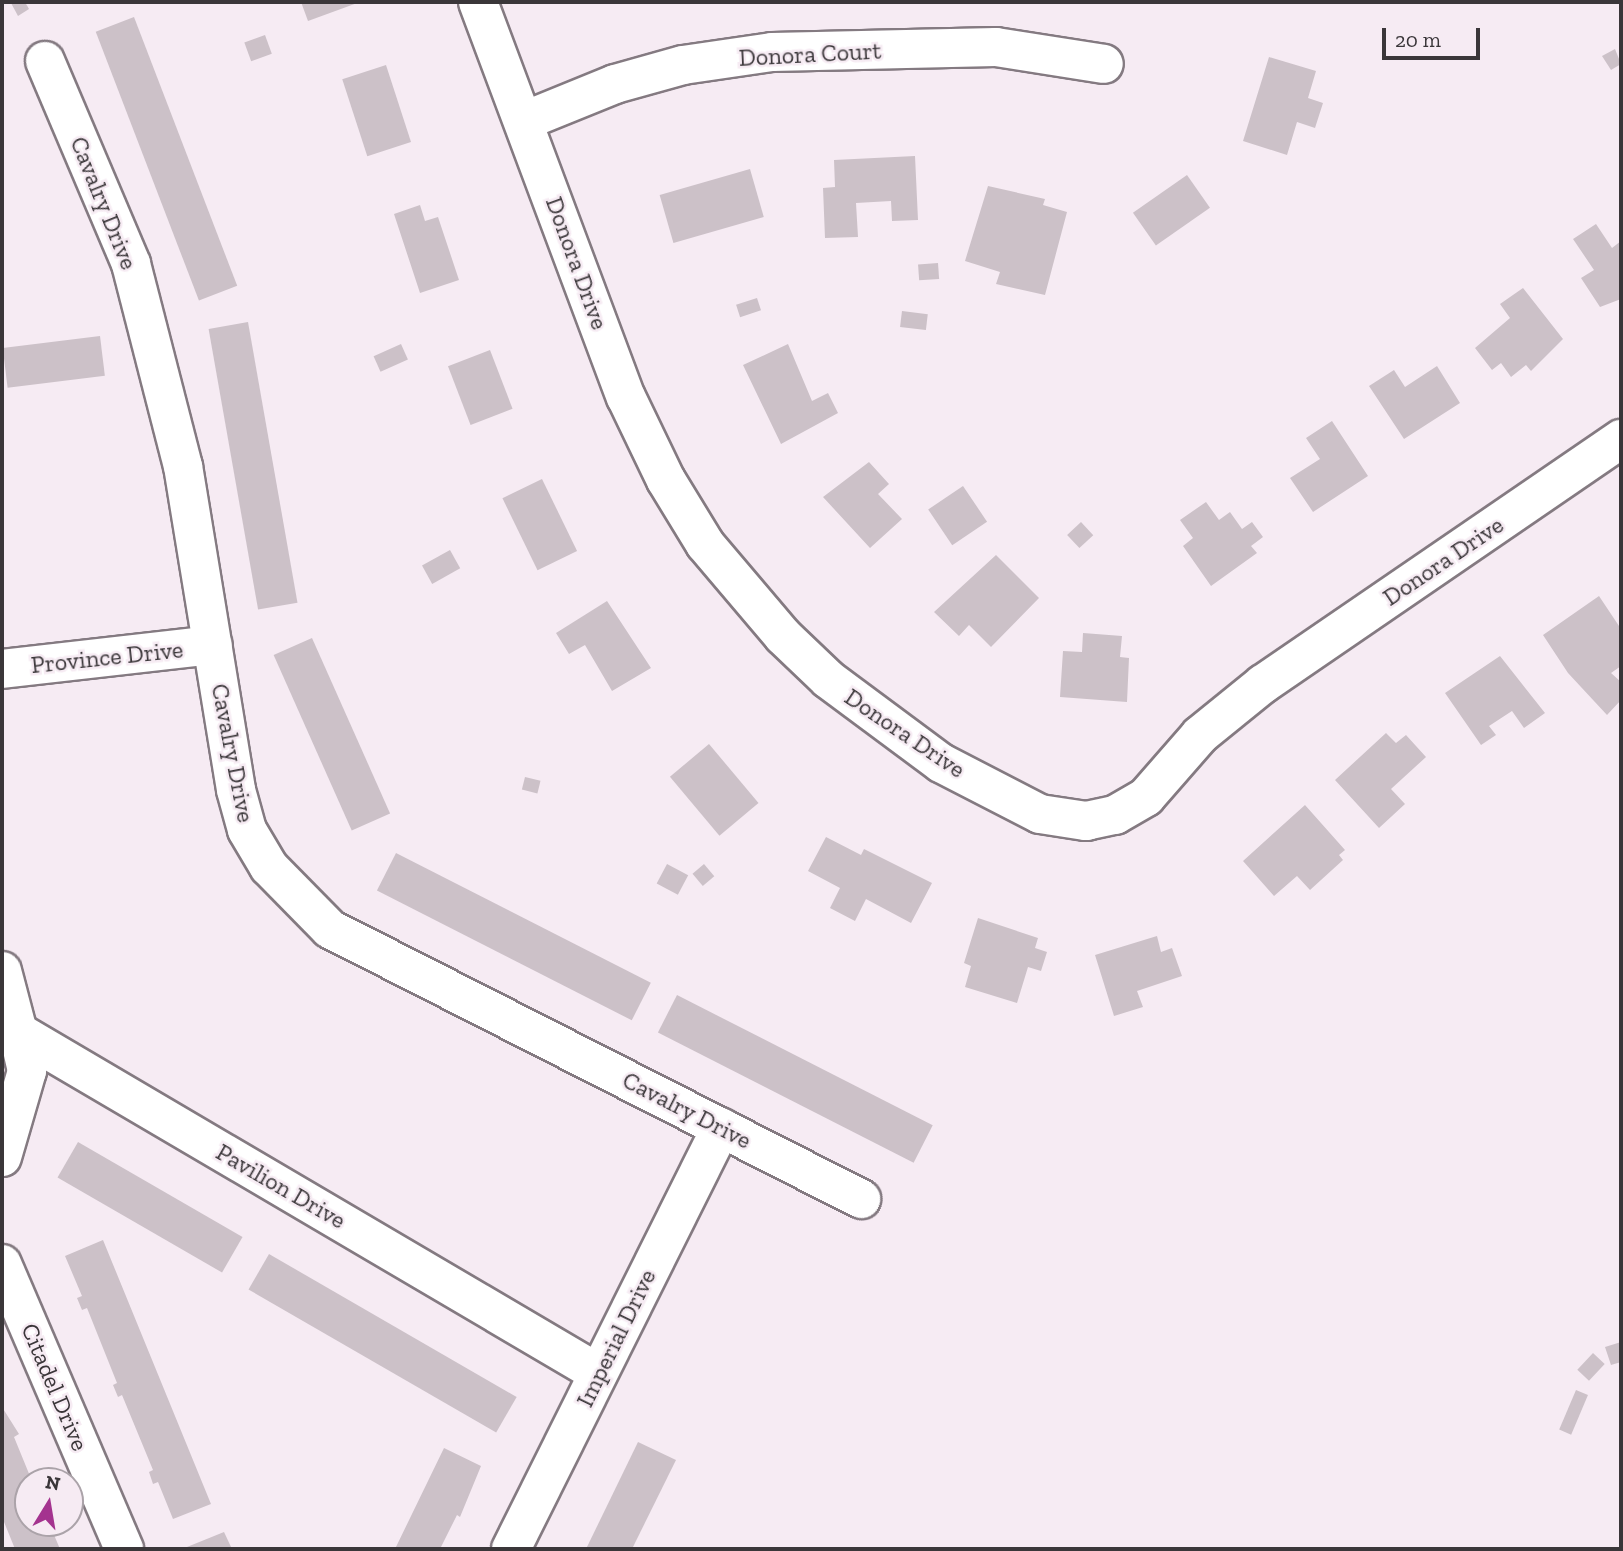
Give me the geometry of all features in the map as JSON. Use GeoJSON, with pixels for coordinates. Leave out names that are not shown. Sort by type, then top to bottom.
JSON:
{"type":"FeatureCollection","features":[{"type":"Feature","properties":{"kind":"street","name":"Donora Drive"},"geometry":{"type":"LineString","coordinates":[[478,2],[626,397],[666,480],[705,544],[783,636],[828,679],[941,763],[1040,814],[1086,821],[1115,815],[1146,797],[1200,735],[1263,684],[1621,439]]}},
{"type":"Feature","properties":{"kind":"street","name":"Donora Court"},"geometry":{"type":"LineString","coordinates":[[524,121],[615,84],[683,65],[772,52],[996,47],[1104,64]]}},
{"type":"Feature","properties":{"kind":"street","name":"Cavalry Drive"},"geometry":{"type":"LineString","coordinates":[[45,61],[131,264],[183,466],[236,790],[247,830],[269,867],[330,929],[861,1199]]}},
{"type":"Feature","properties":{"kind":"street","name":"Province Drive"},"geometry":{"type":"LineString","coordinates":[[2,668],[213,645]]}},
{"type":"Feature","properties":{"kind":"street"},"geometry":{"type":"LineString","coordinates":[[2,971],[27,1071],[2,1157]]}},
{"type":"Feature","properties":{"kind":"street","name":"Pavilion Drive"},"geometry":{"type":"LineString","coordinates":[[18,1032],[598,1373]]}},
{"type":"Feature","properties":{"kind":"street","name":"Imperial Drive"},"geometry":{"type":"LineString","coordinates":[[511,1549],[721,1127]]}},
{"type":"Feature","properties":{"kind":"street","name":"Citadel Drive"},"geometry":{"type":"LineString","coordinates":[[2,1264],[124,1549]]}},
{"type":"Feature","properties":{"kind":"building"},"geometry":{"type":"Polygon","coordinates":[[[25,2],[29,9],[18,16],[11,3],[25,2]]]}},
{"type":"Feature","properties":{"kind":"building"},"geometry":{"type":"Polygon","coordinates":[[[301,2],[360,2],[308,21],[301,2]]]}},
{"type":"Feature","properties":{"kind":"building"},"geometry":{"type":"Polygon","coordinates":[[[134,17],[237,286],[199,301],[96,32],[134,17]]]}},
{"type":"Feature","properties":{"kind":"building"},"geometry":{"type":"Polygon","coordinates":[[[265,35],[272,54],[251,61],[244,43],[265,35]]]}},
{"type":"Feature","properties":{"kind":"building"},"geometry":{"type":"Polygon","coordinates":[[[1615,49],[1621,64],[1611,70],[1602,56],[1615,49]]]}},
{"type":"Feature","properties":{"kind":"building"},"geometry":{"type":"Polygon","coordinates":[[[1269,57],[1316,71],[1308,98],[1323,103],[1315,128],[1297,122],[1287,155],[1243,141],[1269,57]]]}},
{"type":"Feature","properties":{"kind":"building"},"geometry":{"type":"Polygon","coordinates":[[[386,65],[411,142],[367,156],[342,79],[386,65]]]}},
{"type":"Feature","properties":{"kind":"building"},"geometry":{"type":"Polygon","coordinates":[[[915,156],[918,220],[892,221],[891,201],[856,203],[858,237],[825,238],[823,188],[835,187],[834,160],[915,156]]]}},
{"type":"Feature","properties":{"kind":"building"},"geometry":{"type":"Polygon","coordinates":[[[750,169],[764,217],[673,243],[660,195],[750,169]]]}},
{"type":"Feature","properties":{"kind":"building"},"geometry":{"type":"Polygon","coordinates":[[[1187,175],[1210,208],[1156,246],[1133,213],[1187,175]]]}},
{"type":"Feature","properties":{"kind":"building"},"geometry":{"type":"Polygon","coordinates":[[[988,186],[1045,199],[1043,205],[1067,212],[1045,295],[996,284],[1000,272],[965,261],[988,186]]]}},
{"type":"Feature","properties":{"kind":"building"},"geometry":{"type":"Polygon","coordinates":[[[420,205],[425,221],[438,217],[459,280],[420,293],[394,214],[420,205]]]}},
{"type":"Feature","properties":{"kind":"building"},"geometry":{"type":"Polygon","coordinates":[[[1596,224],[1612,248],[1621,241],[1621,299],[1600,307],[1581,278],[1594,270],[1573,239],[1596,224]]]}},
{"type":"Feature","properties":{"kind":"building"},"geometry":{"type":"Polygon","coordinates":[[[938,263],[939,279],[919,280],[918,264],[938,263]]]}},
{"type":"Feature","properties":{"kind":"building"},"geometry":{"type":"Polygon","coordinates":[[[1523,288],[1563,339],[1531,371],[1526,365],[1511,377],[1501,363],[1492,370],[1475,348],[1510,318],[1500,304],[1523,288]]]}},
{"type":"Feature","properties":{"kind":"building"},"geometry":{"type":"Polygon","coordinates":[[[757,298],[761,310],[740,317],[736,305],[757,298]]]}},
{"type":"Feature","properties":{"kind":"building"},"geometry":{"type":"Polygon","coordinates":[[[902,311],[928,314],[926,330],[900,327],[902,311]]]}},
{"type":"Feature","properties":{"kind":"building"},"geometry":{"type":"Polygon","coordinates":[[[248,322],[297,603],[258,610],[209,329],[248,322]]]}},
{"type":"Feature","properties":{"kind":"building"},"geometry":{"type":"Polygon","coordinates":[[[100,336],[105,376],[8,388],[3,348],[100,336]]]}},
{"type":"Feature","properties":{"kind":"building"},"geometry":{"type":"Polygon","coordinates":[[[401,344],[408,360],[381,372],[374,356],[401,344]]]}},
{"type":"Feature","properties":{"kind":"building"},"geometry":{"type":"Polygon","coordinates":[[[788,344],[812,401],[828,393],[838,413],[781,444],[743,365],[788,344]]]}},
{"type":"Feature","properties":{"kind":"building"},"geometry":{"type":"Polygon","coordinates":[[[490,350],[513,409],[471,425],[448,366],[490,350]]]}},
{"type":"Feature","properties":{"kind":"building"},"geometry":{"type":"Polygon","coordinates":[[[1437,366],[1460,403],[1404,439],[1369,386],[1394,370],[1405,387],[1437,366]]]}},
{"type":"Feature","properties":{"kind":"building"},"geometry":{"type":"Polygon","coordinates":[[[1332,421],[1368,476],[1313,512],[1290,478],[1320,459],[1306,438],[1332,421]]]}},
{"type":"Feature","properties":{"kind":"building"},"geometry":{"type":"Polygon","coordinates":[[[869,462],[889,484],[878,494],[902,519],[870,548],[823,497],[869,462]]]}},
{"type":"Feature","properties":{"kind":"building"},"geometry":{"type":"Polygon","coordinates":[[[542,479],[577,551],[538,570],[502,498],[542,479]]]}},
{"type":"Feature","properties":{"kind":"building"},"geometry":{"type":"Polygon","coordinates":[[[963,486],[987,522],[952,545],[928,509],[963,486]]]}},
{"type":"Feature","properties":{"kind":"building"},"geometry":{"type":"Polygon","coordinates":[[[1206,502],[1219,520],[1230,512],[1242,529],[1252,522],[1263,537],[1251,546],[1257,553],[1211,586],[1183,546],[1193,538],[1180,520],[1206,502]]]}},
{"type":"Feature","properties":{"kind":"building"},"geometry":{"type":"Polygon","coordinates":[[[1081,522],[1093,535],[1079,548],[1067,535],[1081,522]]]}},
{"type":"Feature","properties":{"kind":"building"},"geometry":{"type":"Polygon","coordinates":[[[450,550],[460,568],[432,584],[422,566],[450,550]]]}},
{"type":"Feature","properties":{"kind":"building"},"geometry":{"type":"Polygon","coordinates":[[[996,555],[1039,598],[991,647],[969,625],[959,636],[934,612],[996,555]]]}},
{"type":"Feature","properties":{"kind":"building"},"geometry":{"type":"Polygon","coordinates":[[[1599,596],[1621,629],[1621,666],[1611,673],[1621,682],[1621,700],[1607,715],[1568,673],[1543,635],[1599,596]]]}},
{"type":"Feature","properties":{"kind":"building"},"geometry":{"type":"Polygon","coordinates":[[[607,601],[651,668],[612,691],[585,645],[569,654],[556,633],[607,601]]]}},
{"type":"Feature","properties":{"kind":"building"},"geometry":{"type":"Polygon","coordinates":[[[1083,633],[1122,636],[1120,657],[1129,658],[1127,702],[1060,697],[1063,651],[1082,652],[1083,633]]]}},
{"type":"Feature","properties":{"kind":"building"},"geometry":{"type":"Polygon","coordinates":[[[312,638],[390,813],[352,830],[274,655],[312,638]]]}},
{"type":"Feature","properties":{"kind":"building"},"geometry":{"type":"Polygon","coordinates":[[[1500,656],[1545,713],[1524,728],[1512,711],[1489,726],[1496,735],[1481,745],[1445,693],[1500,656]]]}},
{"type":"Feature","properties":{"kind":"building"},"geometry":{"type":"Polygon","coordinates":[[[1386,733],[1396,743],[1406,735],[1426,757],[1391,789],[1405,804],[1379,828],[1335,780],[1386,733]]]}},
{"type":"Feature","properties":{"kind":"building"},"geometry":{"type":"Polygon","coordinates":[[[709,744],[758,803],[719,836],[670,777],[709,744]]]}},
{"type":"Feature","properties":{"kind":"building"},"geometry":{"type":"Polygon","coordinates":[[[525,777],[541,781],[537,793],[522,790],[525,777]]]}},
{"type":"Feature","properties":{"kind":"building"},"geometry":{"type":"Polygon","coordinates":[[[1305,805],[1345,850],[1339,855],[1343,860],[1310,890],[1297,876],[1274,896],[1243,861],[1305,805]]]}},
{"type":"Feature","properties":{"kind":"building"},"geometry":{"type":"Polygon","coordinates":[[[826,837],[861,855],[864,849],[932,883],[911,923],[866,899],[855,921],[830,908],[840,888],[808,871],[826,837]]]}},
{"type":"Feature","properties":{"kind":"building"},"geometry":{"type":"Polygon","coordinates":[[[396,853],[651,983],[632,1020],[377,890],[396,853]]]}},
{"type":"Feature","properties":{"kind":"building"},"geometry":{"type":"Polygon","coordinates":[[[667,864],[688,875],[678,895],[657,883],[667,864]]]}},
{"type":"Feature","properties":{"kind":"building"},"geometry":{"type":"Polygon","coordinates":[[[704,864],[714,876],[703,886],[693,874],[704,864]]]}},
{"type":"Feature","properties":{"kind":"building"},"geometry":{"type":"Polygon","coordinates":[[[978,918],[1038,938],[1035,948],[1047,952],[1041,971],[1028,967],[1017,1003],[965,987],[971,966],[964,963],[978,918]]]}},
{"type":"Feature","properties":{"kind":"building"},"geometry":{"type":"Polygon","coordinates":[[[1157,936],[1161,952],[1172,948],[1182,976],[1137,991],[1143,1007],[1114,1016],[1095,955],[1157,936]]]}},
{"type":"Feature","properties":{"kind":"building"},"geometry":{"type":"Polygon","coordinates":[[[677,995],[933,1125],[914,1163],[658,1032],[677,995]]]}},
{"type":"Feature","properties":{"kind":"building"},"geometry":{"type":"Polygon","coordinates":[[[78,1142],[243,1237],[222,1273],[58,1178],[78,1142]]]}},
{"type":"Feature","properties":{"kind":"building"},"geometry":{"type":"Polygon","coordinates":[[[103,1240],[211,1504],[173,1519],[158,1482],[153,1484],[149,1472],[153,1470],[122,1395],[118,1397],[113,1385],[117,1383],[87,1308],[82,1310],[77,1298],[82,1296],[65,1256],[103,1240]]]}},
{"type":"Feature","properties":{"kind":"building"},"geometry":{"type":"Polygon","coordinates":[[[269,1254],[517,1397],[496,1433],[248,1290],[269,1254]]]}},
{"type":"Feature","properties":{"kind":"building"},"geometry":{"type":"Polygon","coordinates":[[[1621,1342],[1621,1362],[1611,1365],[1605,1347],[1621,1342]]]}},
{"type":"Feature","properties":{"kind":"building"},"geometry":{"type":"Polygon","coordinates":[[[1593,1353],[1605,1364],[1589,1381],[1577,1370],[1593,1353]]]}},
{"type":"Feature","properties":{"kind":"building"},"geometry":{"type":"Polygon","coordinates":[[[1576,1390],[1588,1395],[1571,1435],[1559,1430],[1576,1390]]]}},
{"type":"Feature","properties":{"kind":"building"},"geometry":{"type":"Polygon","coordinates":[[[2,1407],[19,1434],[14,1437],[26,1467],[14,1467],[14,1537],[55,1537],[60,1549],[15,1549],[2,1517],[2,1407]]]}},
{"type":"Feature","properties":{"kind":"building"},"geometry":{"type":"Polygon","coordinates":[[[638,1442],[676,1460],[632,1549],[586,1549],[638,1442]]]}},
{"type":"Feature","properties":{"kind":"building"},"geometry":{"type":"Polygon","coordinates":[[[444,1448],[481,1466],[460,1517],[457,1515],[440,1549],[395,1549],[444,1448]]]}},
{"type":"Feature","properties":{"kind":"building"},"geometry":{"type":"Polygon","coordinates":[[[224,1532],[232,1549],[182,1549],[224,1532]]]}}]}
